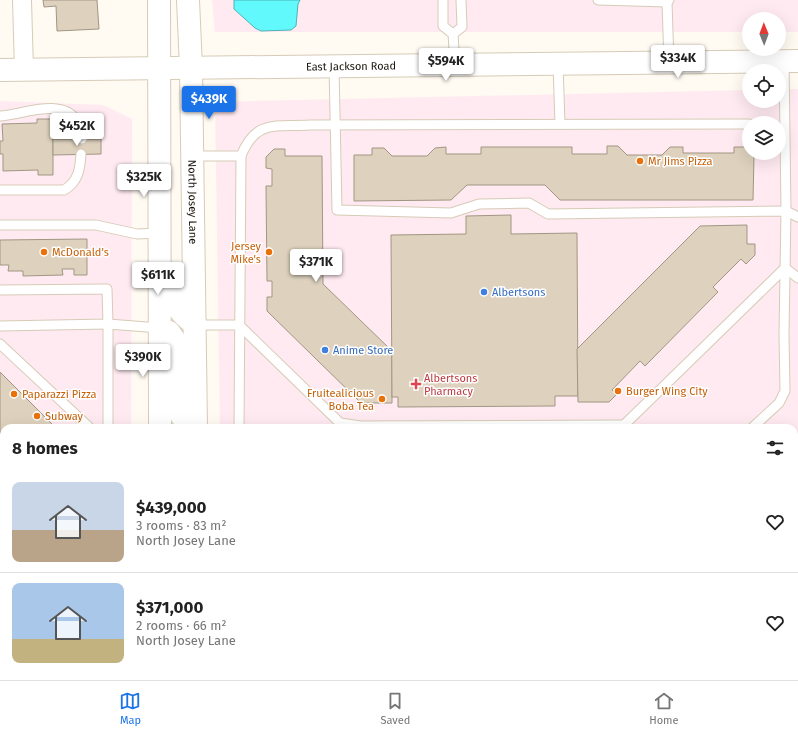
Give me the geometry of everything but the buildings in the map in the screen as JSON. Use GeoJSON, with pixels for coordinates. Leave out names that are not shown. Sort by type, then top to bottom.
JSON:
{"type":"FeatureCollection","features":[{"type":"Feature","properties":{"kind":"main road"},"geometry":{"type":"LineString","coordinates":[[159,0],[161,233],[160,424]]}},
{"type":"Feature","properties":{"kind":"main road","name":"North Josey Lane"},"geometry":{"type":"LineString","coordinates":[[188,0],[193,156],[196,424]]}},
{"type":"Feature","properties":{"kind":"main road","name":"East Jackson Road"},"geometry":{"type":"LineString","coordinates":[[0,70],[791,61]]}},
{"type":"Feature","properties":{"kind":"main road"},"geometry":{"type":"LineString","coordinates":[[161,233],[172,244],[175,301],[182,315],[196,325]]}},
{"type":"Feature","properties":{"kind":"main road"},"geometry":{"type":"LineString","coordinates":[[160,328],[169,332],[178,345],[181,415],[188,424]]}},
{"type":"Feature","properties":{"kind":"street"},"geometry":{"type":"LineString","coordinates":[[22,0],[24,70]]}},
{"type":"Feature","properties":{"kind":"lane"},"geometry":{"type":"LineString","coordinates":[[443,0],[443,26],[453,34],[455,65]]}},
{"type":"Feature","properties":{"kind":"lane"},"geometry":{"type":"LineString","coordinates":[[453,34],[462,27],[461,0]]}},
{"type":"Feature","properties":{"kind":"lane"},"geometry":{"type":"LineString","coordinates":[[598,0],[668,1],[669,63]]}},
{"type":"Feature","properties":{"kind":"lane"},"geometry":{"type":"LineString","coordinates":[[783,116],[791,61]]}},
{"type":"Feature","properties":{"kind":"lane"},"geometry":{"type":"LineString","coordinates":[[558,64],[560,124]]}},
{"type":"Feature","properties":{"kind":"lane"},"geometry":{"type":"LineString","coordinates":[[334,66],[334,125],[337,210],[451,213],[479,204],[529,202],[548,214],[786,211],[798,216]]}},
{"type":"Feature","properties":{"kind":"lane"},"geometry":{"type":"LineString","coordinates":[[0,116],[42,109],[64,111],[72,115],[78,122],[82,139]]}},
{"type":"Feature","properties":{"kind":"lane"},"geometry":{"type":"LineString","coordinates":[[239,424],[241,156],[247,140],[262,128],[334,125],[742,124]]}},
{"type":"Feature","properties":{"kind":"lane"},"geometry":{"type":"LineString","coordinates":[[0,190],[64,190],[71,186],[77,178],[81,154]]}},
{"type":"Feature","properties":{"kind":"lane"},"geometry":{"type":"LineString","coordinates":[[193,156],[241,156]]}},
{"type":"Feature","properties":{"kind":"lane"},"geometry":{"type":"LineString","coordinates":[[756,424],[779,403],[785,391],[786,211],[784,160]]}},
{"type":"Feature","properties":{"kind":"lane"},"geometry":{"type":"LineString","coordinates":[[0,225],[96,225],[137,234],[161,233]]}},
{"type":"Feature","properties":{"kind":"lane"},"geometry":{"type":"LineString","coordinates":[[785,268],[798,278]]}},
{"type":"Feature","properties":{"kind":"lane"},"geometry":{"type":"LineString","coordinates":[[628,424],[785,268]]}},
{"type":"Feature","properties":{"kind":"lane"},"geometry":{"type":"LineString","coordinates":[[0,290],[107,289],[108,424]]}},
{"type":"Feature","properties":{"kind":"lane"},"geometry":{"type":"LineString","coordinates":[[0,326],[108,324],[160,328]]}},
{"type":"Feature","properties":{"kind":"lane"},"geometry":{"type":"LineString","coordinates":[[196,325],[239,325],[340,422],[351,424]]}},
{"type":"Feature","properties":{"kind":"lane"},"geometry":{"type":"LineString","coordinates":[[0,344],[86,424]]}},
{"type":"Feature","properties":{"kind":"shaded area"},"geometry":{"type":"Polygon","coordinates":[[[212,0],[798,0],[798,32],[786,32],[786,12],[742,12],[742,32],[215,32],[212,0]]]}},
{"type":"Feature","properties":{"kind":"shaded area"},"geometry":{"type":"Polygon","coordinates":[[[786,89],[798,89],[798,424],[220,424],[215,102],[742,90],[742,108],[786,108],[786,89]]]}},
{"type":"Feature","properties":{"kind":"shaded area"},"geometry":{"type":"Polygon","coordinates":[[[0,101],[103,105],[132,119],[131,424],[0,424],[0,101]]]}},
{"type":"Feature","properties":{"kind":"water"},"geometry":{"type":"Polygon","coordinates":[[[234,0],[300,0],[298,4],[296,26],[291,30],[261,31],[255,28],[234,9],[234,0]]]}},
{"type":"Feature","properties":{"kind":"place","name":"Mr Jims Pizza"},"geometry":{"type":"Point","coordinates":[640,161]}},
{"type":"Feature","properties":{"kind":"place","name":"McDonald's"},"geometry":{"type":"Point","coordinates":[44,252]}},
{"type":"Feature","properties":{"kind":"place","name":"Jersey Mike's"},"geometry":{"type":"Point","coordinates":[269,252]}},
{"type":"Feature","properties":{"kind":"place","name":"Albertsons"},"geometry":{"type":"Point","coordinates":[484,292]}},
{"type":"Feature","properties":{"kind":"place","name":"Anime Store"},"geometry":{"type":"Point","coordinates":[325,350]}},
{"type":"Feature","properties":{"kind":"place","name":"Albertsons Pharmacy"},"geometry":{"type":"Point","coordinates":[416,384]}},
{"type":"Feature","properties":{"kind":"place","name":"Burger Wing City"},"geometry":{"type":"Point","coordinates":[618,391]}},
{"type":"Feature","properties":{"kind":"place","name":"Paparazzi Pizza"},"geometry":{"type":"Point","coordinates":[14,394]}},
{"type":"Feature","properties":{"kind":"place","name":"Fruitealicious Boba Tea"},"geometry":{"type":"Point","coordinates":[382,399]}},
{"type":"Feature","properties":{"kind":"place","name":"Subway"},"geometry":{"type":"Point","coordinates":[37,416]}}]}
